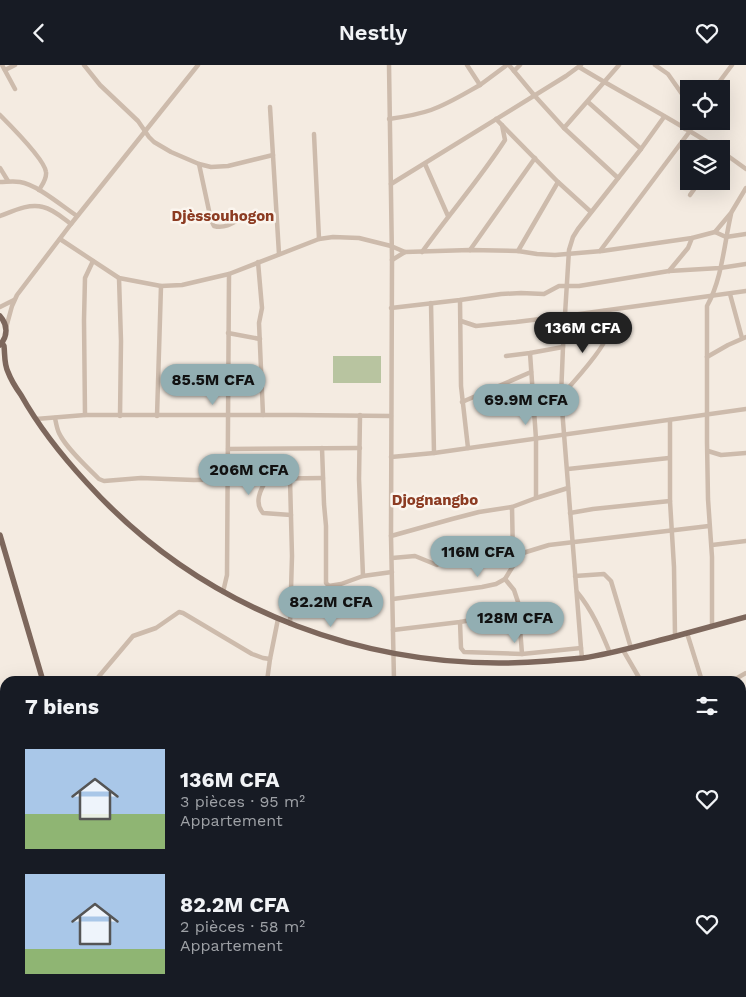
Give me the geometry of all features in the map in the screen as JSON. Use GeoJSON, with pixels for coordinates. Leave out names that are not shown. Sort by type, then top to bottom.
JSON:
{"type":"FeatureCollection","features":[{"type":"Feature","properties":{"kind":"main road"},"geometry":{"type":"LineString","coordinates":[[0,316],[6,328],[1,344],[4,346],[7,371]]}},
{"type":"Feature","properties":{"kind":"main road"},"geometry":{"type":"LineString","coordinates":[[0,365],[7,371],[36,419],[63,456],[116,514],[151,544],[223,592],[290,624],[346,643],[420,658],[468,663],[518,663],[582,658],[610,653],[746,617]]}},
{"type":"Feature","properties":{"kind":"main road"},"geometry":{"type":"LineString","coordinates":[[0,535],[42,676]]}},
{"type":"Feature","properties":{"kind":"street"},"geometry":{"type":"LineString","coordinates":[[2,65],[15,89]]}},
{"type":"Feature","properties":{"kind":"street"},"geometry":{"type":"LineString","coordinates":[[5,71],[15,65]]}},
{"type":"Feature","properties":{"kind":"street"},"geometry":{"type":"LineString","coordinates":[[84,65],[100,85],[138,121],[154,142],[162,147],[199,164],[211,167],[228,166],[273,155]]}},
{"type":"Feature","properties":{"kind":"street"},"geometry":{"type":"LineString","coordinates":[[6,328],[14,301],[71,224],[198,65]]}},
{"type":"Feature","properties":{"kind":"street"},"geometry":{"type":"LineString","coordinates":[[389,65],[392,260],[391,537],[394,676]]}},
{"type":"Feature","properties":{"kind":"street"},"geometry":{"type":"LineString","coordinates":[[467,65],[480,85]]}},
{"type":"Feature","properties":{"kind":"street"},"geometry":{"type":"LineString","coordinates":[[389,119],[413,115],[448,103],[480,85],[508,65],[564,127],[618,179]]}},
{"type":"Feature","properties":{"kind":"street"},"geometry":{"type":"LineString","coordinates":[[514,71],[520,65]]}},
{"type":"Feature","properties":{"kind":"street"},"geometry":{"type":"LineString","coordinates":[[564,127],[619,65]]}},
{"type":"Feature","properties":{"kind":"street"},"geometry":{"type":"LineString","coordinates":[[655,65],[668,74],[680,91]]}},
{"type":"Feature","properties":{"kind":"street"},"geometry":{"type":"LineString","coordinates":[[721,80],[732,65]]}},
{"type":"Feature","properties":{"kind":"street"},"geometry":{"type":"LineString","coordinates":[[391,184],[580,66],[605,83],[680,126]]}},
{"type":"Feature","properties":{"kind":"street"},"geometry":{"type":"LineString","coordinates":[[588,102],[640,149]]}},
{"type":"Feature","properties":{"kind":"street"},"geometry":{"type":"LineString","coordinates":[[270,107],[279,254]]}},
{"type":"Feature","properties":{"kind":"street"},"geometry":{"type":"LineString","coordinates":[[0,115],[28,145],[43,165],[46,176],[39,190]]}},
{"type":"Feature","properties":{"kind":"street"},"geometry":{"type":"LineString","coordinates":[[582,658],[561,396],[568,254],[573,237],[590,212],[618,179],[664,117]]}},
{"type":"Feature","properties":{"kind":"street"},"geometry":{"type":"LineString","coordinates":[[496,119],[590,212]]}},
{"type":"Feature","properties":{"kind":"street"},"geometry":{"type":"LineString","coordinates":[[502,125],[505,140]]}},
{"type":"Feature","properties":{"kind":"street"},"geometry":{"type":"LineString","coordinates":[[600,251],[688,130],[704,140]]}},
{"type":"Feature","properties":{"kind":"street"},"geometry":{"type":"LineString","coordinates":[[314,134],[319,239]]}},
{"type":"Feature","properties":{"kind":"street"},"geometry":{"type":"LineString","coordinates":[[422,252],[505,140],[514,137]]}},
{"type":"Feature","properties":{"kind":"street"},"geometry":{"type":"LineString","coordinates":[[730,157],[746,169]]}},
{"type":"Feature","properties":{"kind":"street"},"geometry":{"type":"LineString","coordinates":[[470,250],[535,158]]}},
{"type":"Feature","properties":{"kind":"street"},"geometry":{"type":"LineString","coordinates":[[425,163],[448,216]]}},
{"type":"Feature","properties":{"kind":"street"},"geometry":{"type":"LineString","coordinates":[[199,164],[211,220],[214,226],[226,226],[243,217]]}},
{"type":"Feature","properties":{"kind":"street"},"geometry":{"type":"LineString","coordinates":[[0,168],[8,181]]}},
{"type":"Feature","properties":{"kind":"street"},"geometry":{"type":"LineString","coordinates":[[0,182],[26,183],[77,217]]}},
{"type":"Feature","properties":{"kind":"street"},"geometry":{"type":"LineString","coordinates":[[518,251],[558,182]]}},
{"type":"Feature","properties":{"kind":"street"},"geometry":{"type":"LineString","coordinates":[[60,239],[119,278],[160,286],[182,285],[229,274],[319,239],[333,237],[359,238],[391,246],[405,252],[470,250],[518,251],[546,254],[600,251],[692,238],[715,232],[731,213],[746,188]]}},
{"type":"Feature","properties":{"kind":"street"},"geometry":{"type":"LineString","coordinates":[[690,195],[694,190]]}},
{"type":"Feature","properties":{"kind":"street"},"geometry":{"type":"LineString","coordinates":[[0,216],[34,205],[42,206],[52,211],[71,224]]}},
{"type":"Feature","properties":{"kind":"street"},"geometry":{"type":"LineString","coordinates":[[712,626],[707,306],[720,268],[731,213]]}},
{"type":"Feature","properties":{"kind":"street"},"geometry":{"type":"LineString","coordinates":[[715,232],[726,237],[746,233]]}},
{"type":"Feature","properties":{"kind":"street"},"geometry":{"type":"LineString","coordinates":[[669,271],[688,248],[692,238]]}},
{"type":"Feature","properties":{"kind":"street"},"geometry":{"type":"LineString","coordinates":[[392,260],[405,252]]}},
{"type":"Feature","properties":{"kind":"street"},"geometry":{"type":"LineString","coordinates":[[85,415],[85,278],[93,261]]}},
{"type":"Feature","properties":{"kind":"street"},"geometry":{"type":"LineString","coordinates":[[258,262],[262,308],[259,323],[263,415]]}},
{"type":"Feature","properties":{"kind":"street"},"geometry":{"type":"LineString","coordinates":[[391,308],[514,293],[544,294],[557,287],[615,281],[669,271],[720,268],[746,264]]}},
{"type":"Feature","properties":{"kind":"street"},"geometry":{"type":"LineString","coordinates":[[223,592],[227,575],[229,274]]}},
{"type":"Feature","properties":{"kind":"street"},"geometry":{"type":"LineString","coordinates":[[119,278],[121,341],[120,415]]}},
{"type":"Feature","properties":{"kind":"street"},"geometry":{"type":"LineString","coordinates":[[157,416],[160,286]]}},
{"type":"Feature","properties":{"kind":"street"},"geometry":{"type":"LineString","coordinates":[[461,321],[480,325],[565,316],[746,291]]}},
{"type":"Feature","properties":{"kind":"street"},"geometry":{"type":"LineString","coordinates":[[707,357],[744,337],[730,294]]}},
{"type":"Feature","properties":{"kind":"street"},"geometry":{"type":"LineString","coordinates":[[460,300],[462,402],[468,448]]}},
{"type":"Feature","properties":{"kind":"street"},"geometry":{"type":"LineString","coordinates":[[0,307],[14,301]]}},
{"type":"Feature","properties":{"kind":"street"},"geometry":{"type":"LineString","coordinates":[[431,303],[434,453]]}},
{"type":"Feature","properties":{"kind":"street"},"geometry":{"type":"LineString","coordinates":[[561,396],[605,340],[607,332],[604,311]]}},
{"type":"Feature","properties":{"kind":"street"},"geometry":{"type":"LineString","coordinates":[[228,333],[260,339]]}},
{"type":"Feature","properties":{"kind":"street"},"geometry":{"type":"LineString","coordinates":[[506,356],[563,347]]}},
{"type":"Feature","properties":{"kind":"street"},"geometry":{"type":"LineString","coordinates":[[530,353],[536,439],[536,498]]}},
{"type":"Feature","properties":{"kind":"street"},"geometry":{"type":"LineString","coordinates":[[462,402],[531,372]]}},
{"type":"Feature","properties":{"kind":"street"},"geometry":{"type":"LineString","coordinates":[[391,457],[434,453],[746,409]]}},
{"type":"Feature","properties":{"kind":"street"},"geometry":{"type":"LineString","coordinates":[[36,419],[85,415],[391,416]]}},
{"type":"Feature","properties":{"kind":"street"},"geometry":{"type":"LineString","coordinates":[[360,415],[359,479],[363,576]]}},
{"type":"Feature","properties":{"kind":"street"},"geometry":{"type":"LineString","coordinates":[[55,418],[61,437],[101,481],[323,478]]}},
{"type":"Feature","properties":{"kind":"street"},"geometry":{"type":"LineString","coordinates":[[670,420],[669,458],[675,636]]}},
{"type":"Feature","properties":{"kind":"street"},"geometry":{"type":"LineString","coordinates":[[322,448],[326,526],[326,583],[336,585],[363,576],[392,572]]}},
{"type":"Feature","properties":{"kind":"street"},"geometry":{"type":"LineString","coordinates":[[228,449],[360,448]]}},
{"type":"Feature","properties":{"kind":"street"},"geometry":{"type":"LineString","coordinates":[[708,451],[722,455],[746,453]]}},
{"type":"Feature","properties":{"kind":"street"},"geometry":{"type":"LineString","coordinates":[[568,469],[669,458]]}},
{"type":"Feature","properties":{"kind":"street"},"geometry":{"type":"LineString","coordinates":[[267,479],[259,495],[260,511],[263,513],[291,515]]}},
{"type":"Feature","properties":{"kind":"street"},"geometry":{"type":"LineString","coordinates":[[290,479],[292,556],[290,624]]}},
{"type":"Feature","properties":{"kind":"street"},"geometry":{"type":"LineString","coordinates":[[391,537],[479,512],[512,507],[568,488]]}},
{"type":"Feature","properties":{"kind":"street"},"geometry":{"type":"LineString","coordinates":[[570,513],[670,501]]}},
{"type":"Feature","properties":{"kind":"street"},"geometry":{"type":"LineString","coordinates":[[393,599],[482,587],[496,584],[505,579],[512,566],[514,556],[512,507]]}},
{"type":"Feature","properties":{"kind":"street"},"geometry":{"type":"LineString","coordinates":[[514,556],[549,545],[572,541],[709,526]]}},
{"type":"Feature","properties":{"kind":"street"},"geometry":{"type":"LineString","coordinates":[[712,545],[746,542]]}},
{"type":"Feature","properties":{"kind":"street"},"geometry":{"type":"LineString","coordinates":[[392,558],[415,556],[437,565]]}},
{"type":"Feature","properties":{"kind":"street"},"geometry":{"type":"LineString","coordinates":[[575,576],[604,575],[611,581],[631,647]]}},
{"type":"Feature","properties":{"kind":"street"},"geometry":{"type":"LineString","coordinates":[[505,579],[516,595],[522,654]]}},
{"type":"Feature","properties":{"kind":"street"},"geometry":{"type":"LineString","coordinates":[[576,591],[585,602],[600,629],[610,653]]}},
{"type":"Feature","properties":{"kind":"street"},"geometry":{"type":"LineString","coordinates":[[99,676],[133,637],[139,633],[156,628],[179,612],[252,654],[270,659]]}},
{"type":"Feature","properties":{"kind":"street"},"geometry":{"type":"LineString","coordinates":[[393,630],[494,616],[518,615]]}},
{"type":"Feature","properties":{"kind":"street"},"geometry":{"type":"LineString","coordinates":[[268,676],[278,619]]}},
{"type":"Feature","properties":{"kind":"street"},"geometry":{"type":"LineString","coordinates":[[460,622],[461,648],[464,652],[522,654],[581,648]]}},
{"type":"Feature","properties":{"kind":"street"},"geometry":{"type":"LineString","coordinates":[[687,633],[700,676]]}},
{"type":"Feature","properties":{"kind":"street"},"geometry":{"type":"LineString","coordinates":[[623,650],[638,676]]}},
{"type":"Feature","properties":{"kind":"green space"},"geometry":{"type":"Polygon","coordinates":[[[333,356],[381,356],[381,383],[333,383],[333,356]]]}},
{"type":"Feature","properties":{"kind":"district","name":"Djèssouhogon"},"geometry":{"type":"Point","coordinates":[223,216]}},
{"type":"Feature","properties":{"kind":"district","name":"Djognangbo"},"geometry":{"type":"Point","coordinates":[435,500]}}]}
